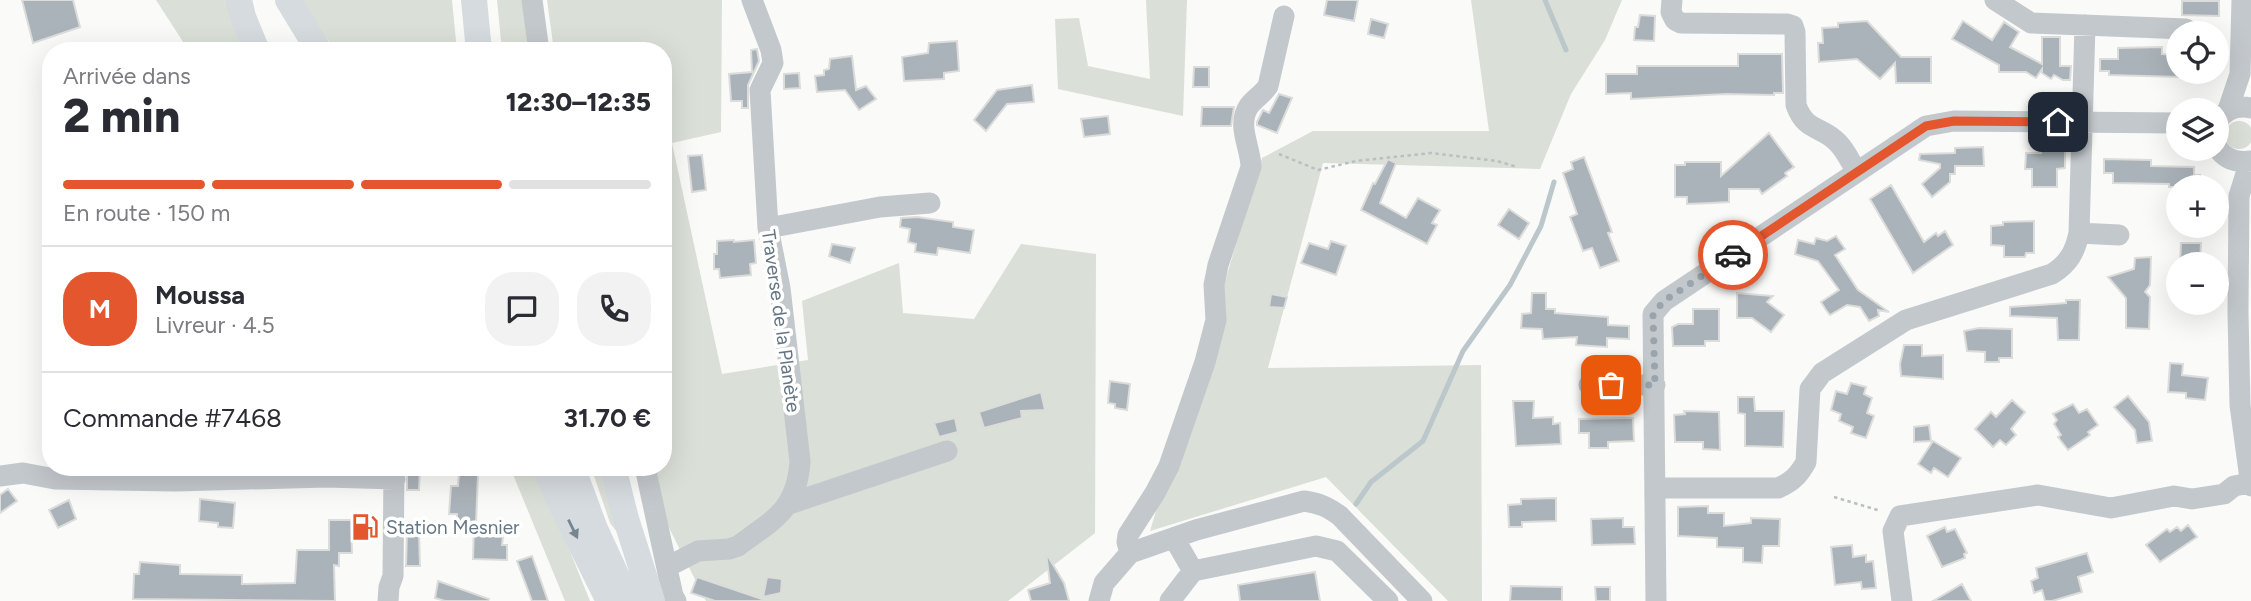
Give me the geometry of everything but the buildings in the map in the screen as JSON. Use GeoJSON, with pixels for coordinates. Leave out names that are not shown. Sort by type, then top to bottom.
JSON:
{"type":"FeatureCollection","features":[{"type":"Feature","properties":{"kind":"main road"},"geometry":{"type":"LineString","coordinates":[[239,0],[253,42]]}},
{"type":"Feature","properties":{"kind":"main road"},"geometry":{"type":"LineString","coordinates":[[288,0],[314,42]]}},
{"type":"Feature","properties":{"kind":"main road"},"geometry":{"type":"LineString","coordinates":[[474,0],[478,42]]}},
{"type":"Feature","properties":{"kind":"main road"},"geometry":{"type":"LineString","coordinates":[[549,476],[608,601]]}},
{"type":"Feature","properties":{"kind":"main road"},"geometry":{"type":"LineString","coordinates":[[575,476],[595,529],[628,601]]}},
{"type":"Feature","properties":{"kind":"main road"},"geometry":{"type":"LineString","coordinates":[[615,476],[652,601]]}},
{"type":"Feature","properties":{"kind":"street"},"geometry":{"type":"LineString","coordinates":[[532,0],[539,42]]}},
{"type":"Feature","properties":{"kind":"street","name":"Traverse de la Planète"},"geometry":{"type":"LineString","coordinates":[[752,0],[771,50],[773,63],[760,90],[768,228],[780,288],[800,461],[798,483],[789,504]]}},
{"type":"Feature","properties":{"kind":"street"},"geometry":{"type":"LineString","coordinates":[[1672,0],[1671,12],[1675,20],[1681,23],[1793,26],[1796,105],[1800,115],[1807,124],[1838,142],[1857,172]]}},
{"type":"Feature","properties":{"kind":"street"},"geometry":{"type":"LineString","coordinates":[[1995,0],[2031,23],[2166,29]]}},
{"type":"Feature","properties":{"kind":"street"},"geometry":{"type":"LineString","coordinates":[[2229,99],[2240,74],[2246,49],[2242,0]]}},
{"type":"Feature","properties":{"kind":"street"},"geometry":{"type":"LineString","coordinates":[[1130,553],[1128,535],[1156,493],[1169,466],[1212,338],[1216,320],[1214,285],[1218,265],[1251,167],[1245,139],[1246,112],[1250,103],[1263,94],[1268,86],[1284,16]]}},
{"type":"Feature","properties":{"kind":"street"},"geometry":{"type":"LineString","coordinates":[[1656,488],[1779,488],[1789,484],[1806,462],[1810,389],[1822,373],[1906,320],[2052,274],[2064,266],[2071,257],[2079,233],[2085,25]]}},
{"type":"Feature","properties":{"kind":"street"},"geometry":{"type":"LineString","coordinates":[[2240,74],[2251,99]]}},
{"type":"Feature","properties":{"kind":"street"},"geometry":{"type":"LineString","coordinates":[[2229,112],[2238,107],[2251,108]]}},
{"type":"Feature","properties":{"kind":"street"},"geometry":{"type":"LineString","coordinates":[[1656,601],[1653,314],[1664,301],[1926,126],[1938,122],[2166,123]]}},
{"type":"Feature","properties":{"kind":"street"},"geometry":{"type":"LineString","coordinates":[[1902,601],[1893,531],[1900,516],[2038,495],[2111,508],[2174,496],[2190,485],[2219,480],[2245,485],[2240,405],[2239,196],[2250,161],[2239,162],[2229,156]]}},
{"type":"Feature","properties":{"kind":"street"},"geometry":{"type":"LineString","coordinates":[[2226,161],[2239,196]]}},
{"type":"Feature","properties":{"kind":"street"},"geometry":{"type":"LineString","coordinates":[[768,228],[880,207],[930,203]]}},
{"type":"Feature","properties":{"kind":"street"},"geometry":{"type":"LineString","coordinates":[[2079,233],[2119,235]]}},
{"type":"Feature","properties":{"kind":"street"},"geometry":{"type":"LineString","coordinates":[[1589,385],[1655,385]]}},
{"type":"Feature","properties":{"kind":"street"},"geometry":{"type":"LineString","coordinates":[[667,567],[698,551],[738,546],[789,504],[947,451]]}},
{"type":"Feature","properties":{"kind":"street"},"geometry":{"type":"LineString","coordinates":[[0,476],[42,473]]}},
{"type":"Feature","properties":{"kind":"street"},"geometry":{"type":"LineString","coordinates":[[276,476],[344,476]]}},
{"type":"Feature","properties":{"kind":"street"},"geometry":{"type":"LineString","coordinates":[[388,601],[393,576],[395,476]]}},
{"type":"Feature","properties":{"kind":"street"},"geometry":{"type":"LineString","coordinates":[[647,476],[677,601]]}},
{"type":"Feature","properties":{"kind":"street"},"geometry":{"type":"LineString","coordinates":[[1099,601],[1104,583],[1130,553],[1304,501],[1322,504],[1340,516],[1422,601]]}},
{"type":"Feature","properties":{"kind":"street"},"geometry":{"type":"LineString","coordinates":[[1174,538],[1193,571]]}},
{"type":"Feature","properties":{"kind":"street"},"geometry":{"type":"LineString","coordinates":[[1170,601],[1193,571],[1316,546],[1337,551],[1388,601]]}},
{"type":"Feature","properties":{"kind":"street"},"geometry":{"type":"LineString","coordinates":[[393,576],[400,582],[401,601]]}},
{"type":"Feature","properties":{"kind":"path"},"geometry":{"type":"LineString","coordinates":[[1279,154],[1318,170],[1356,161],[1431,153],[1497,161],[1517,167]]}},
{"type":"Feature","properties":{"kind":"path"},"geometry":{"type":"LineString","coordinates":[[1834,497],[1900,516]]}},
{"type":"Feature","properties":{"kind":"shaded area"},"geometry":{"type":"Polygon","coordinates":[[[156,0],[230,0],[242,42],[183,42],[156,0]]]}},
{"type":"Feature","properties":{"kind":"shaded area"},"geometry":{"type":"Polygon","coordinates":[[[303,0],[452,0],[456,42],[329,42],[303,0]]]}},
{"type":"Feature","properties":{"kind":"shaded area"},"geometry":{"type":"Polygon","coordinates":[[[497,0],[524,0],[531,42],[501,42],[497,0]]]}},
{"type":"Feature","properties":{"kind":"shaded area"},"geometry":{"type":"Polygon","coordinates":[[[547,0],[722,0],[721,132],[672,143],[672,42],[553,42],[547,0]]]}},
{"type":"Feature","properties":{"kind":"shaded area"},"geometry":{"type":"Polygon","coordinates":[[[1146,0],[1187,0],[1183,116],[1058,89],[1055,19],[1079,18],[1088,66],[1150,79],[1146,0]]]}},
{"type":"Feature","properties":{"kind":"shaded area"},"geometry":{"type":"Polygon","coordinates":[[[1471,0],[1622,0],[1605,40],[1571,94],[1540,169],[1323,163],[1268,368],[1481,365],[1482,601],[1448,601],[1326,477],[1150,531],[1262,158],[1313,131],[1489,131],[1471,0]]]}},
{"type":"Feature","properties":{"kind":"shaded area"},"geometry":{"type":"Polygon","coordinates":[[[2244,122],[2252,130],[2252,140],[2244,148],[2234,148],[2229,145],[2229,125],[2244,122]]]}},
{"type":"Feature","properties":{"kind":"shaded area"},"geometry":{"type":"Polygon","coordinates":[[[672,143],[722,374],[808,360],[802,301],[899,263],[903,313],[974,319],[1021,244],[1096,254],[1095,533],[1008,601],[706,601],[665,520],[658,476],[672,476],[672,143]]]}},
{"type":"Feature","properties":{"kind":"shaded area"},"geometry":{"type":"Polygon","coordinates":[[[514,476],[540,476],[590,601],[565,601],[514,476]]]}},
{"type":"Feature","properties":{"kind":"shaded area"},"geometry":{"type":"Polygon","coordinates":[[[594,476],[605,476],[617,532],[610,523],[594,476]]]}},
{"type":"Feature","properties":{"kind":"waterway"},"geometry":{"type":"LineString","coordinates":[[1545,0],[1566,50]]}},
{"type":"Feature","properties":{"kind":"waterway"},"geometry":{"type":"LineString","coordinates":[[1356,504],[1371,482],[1423,441],[1463,351],[1510,285],[1541,226],[1554,182]]}},
{"type":"Feature","properties":{"kind":"way so far"},"geometry":{"type":"LineString","coordinates":[[1611,385],[1655,385],[1653,314],[1664,301],[1733,255]]}},
{"type":"Feature","properties":{"kind":"place","name":"Station Mesnier"},"geometry":{"type":"Point","coordinates":[365,527]}},
{"type":"Feature","properties":{"kind":"route"},"geometry":{"type":"LineString","coordinates":[[1733,255],[1926,126],[1954,121],[2058,122]]}}]}
